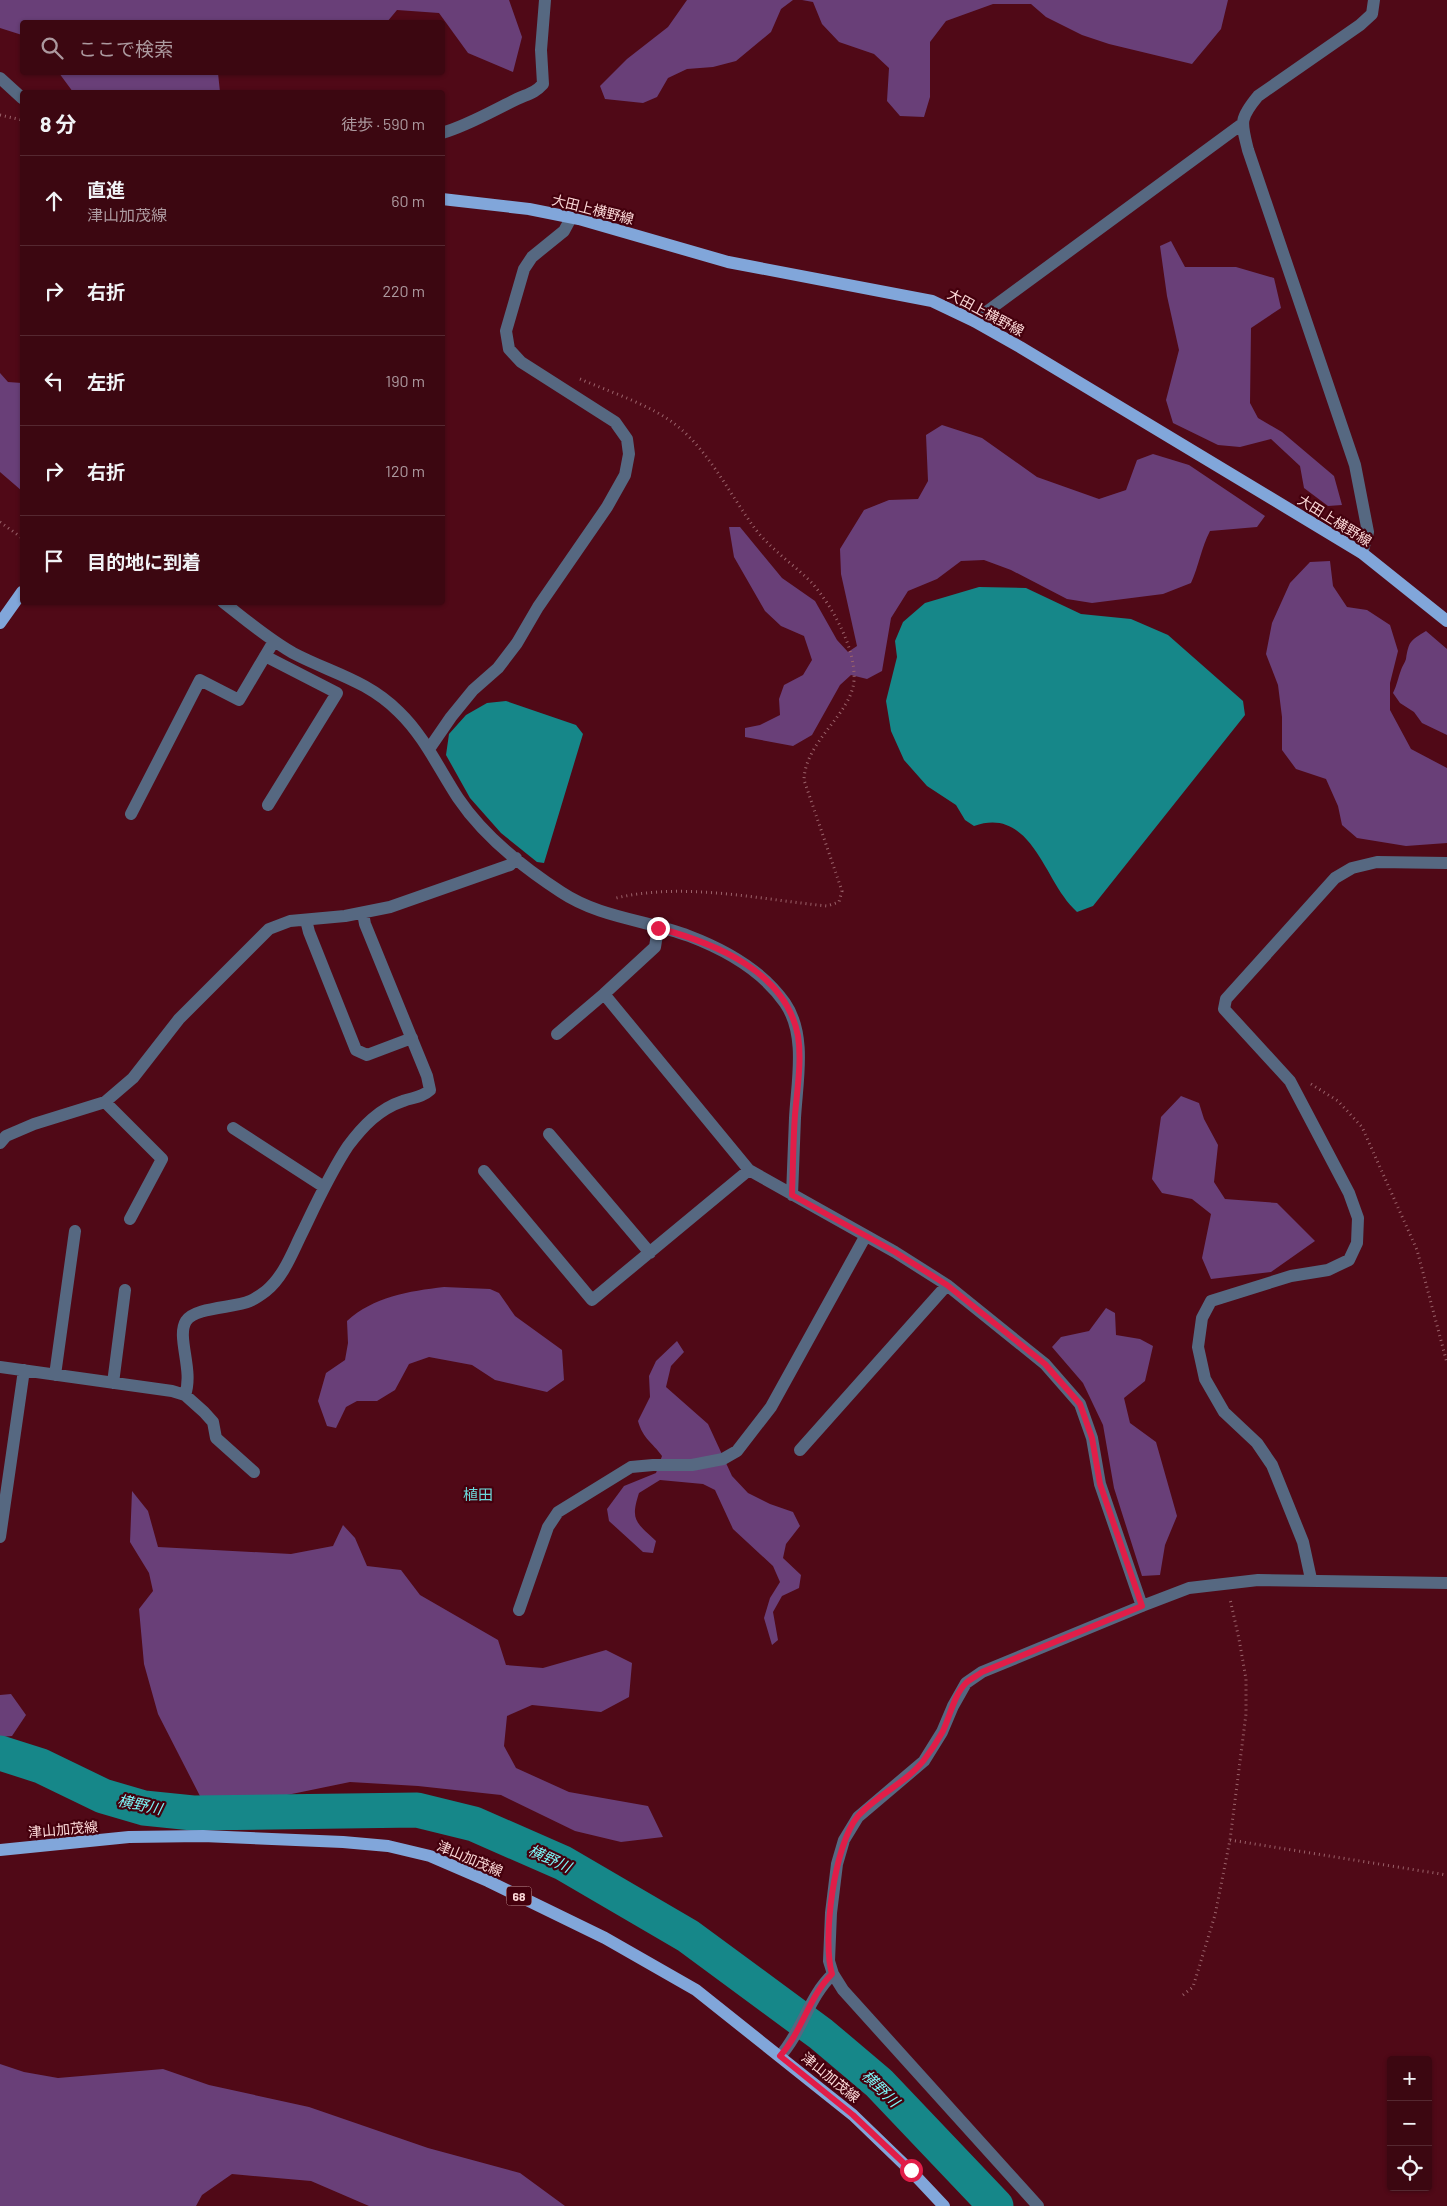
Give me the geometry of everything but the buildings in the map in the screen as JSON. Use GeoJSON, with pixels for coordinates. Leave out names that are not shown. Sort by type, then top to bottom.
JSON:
{"type":"FeatureCollection","features":[{"type":"Feature","properties":{"kind":"main road","name":"大田上横野線"},"geometry":{"type":"LineString","coordinates":[[445,199],[529,209],[572,218],[728,262],[932,301],[974,320],[1362,553],[1447,621]]}},
{"type":"Feature","properties":{"kind":"main road"},"geometry":{"type":"LineString","coordinates":[[0,623],[20,595]]}},
{"type":"Feature","properties":{"kind":"main road","name":"津山加茂線"},"geometry":{"type":"LineString","coordinates":[[0,1850],[129,1837],[203,1836],[343,1842],[388,1846],[430,1856],[488,1881],[621,1947],[696,1990],[853,2115],[911,2170],[944,2206]]}},
{"type":"Feature","properties":{"kind":"street"},"geometry":{"type":"LineString","coordinates":[[445,133],[473,123],[519,98],[537,92],[543,84],[541,50],[545,0]]}},
{"type":"Feature","properties":{"kind":"street"},"geometry":{"type":"LineString","coordinates":[[1362,553],[1368,532],[1355,465],[1248,150],[1242,124],[1247,110],[1258,96],[1360,25],[1372,14],[1374,0]]}},
{"type":"Feature","properties":{"kind":"street"},"geometry":{"type":"LineString","coordinates":[[0,78],[20,96]]}},
{"type":"Feature","properties":{"kind":"street"},"geometry":{"type":"LineString","coordinates":[[974,320],[1242,124]]}},
{"type":"Feature","properties":{"kind":"street"},"geometry":{"type":"LineString","coordinates":[[429,749],[473,690],[498,668],[517,643],[538,607],[608,507],[625,475],[629,454],[627,439],[615,422],[521,362],[509,349],[506,331],[524,269],[532,257],[564,230],[572,218]]}},
{"type":"Feature","properties":{"kind":"street"},"geometry":{"type":"LineString","coordinates":[[227,605],[274,641],[294,653],[349,676],[376,691],[400,712],[429,749],[459,799],[481,826],[516,858],[562,893],[586,906],[620,918],[688,936],[735,957],[769,982],[786,1005],[798,1036],[798,1077],[792,1195]]}},
{"type":"Feature","properties":{"kind":"street"},"geometry":{"type":"LineString","coordinates":[[131,814],[200,680],[239,700],[274,641]]}},
{"type":"Feature","properties":{"kind":"street"},"geometry":{"type":"LineString","coordinates":[[265,656],[337,693],[268,805]]}},
{"type":"Feature","properties":{"kind":"street"},"geometry":{"type":"LineString","coordinates":[[0,1143],[6,1136],[34,1124],[106,1102],[133,1078],[179,1019],[269,929],[290,921],[390,908],[510,865],[516,858]]}},
{"type":"Feature","properties":{"kind":"street"},"geometry":{"type":"LineString","coordinates":[[1311,1579],[1303,1542],[1272,1464],[1257,1443],[1224,1412],[1205,1378],[1198,1347],[1202,1318],[1211,1301],[1291,1276],[1328,1270],[1349,1260],[1357,1243],[1358,1218],[1350,1193],[1290,1081],[1224,1009],[1226,999],[1335,878],[1352,868],[1377,862],[1447,863]]}},
{"type":"Feature","properties":{"kind":"street"},"geometry":{"type":"LineString","coordinates":[[185,1395],[189,1374],[182,1332],[186,1320],[196,1313],[250,1301],[266,1291],[281,1274],[324,1187],[348,1146],[368,1122],[382,1110],[404,1101],[422,1097],[430,1090],[427,1076],[365,924],[363,913]]}},
{"type":"Feature","properties":{"kind":"street"},"geometry":{"type":"LineString","coordinates":[[306,920],[309,932],[356,1050],[366,1055],[412,1038]]}},
{"type":"Feature","properties":{"kind":"street"},"geometry":{"type":"LineString","coordinates":[[557,1034],[655,947],[658,928]]}},
{"type":"Feature","properties":{"kind":"street"},"geometry":{"type":"LineString","coordinates":[[604,994],[749,1170],[865,1237],[895,1252],[947,1285],[1045,1364],[1080,1404],[1092,1438],[1100,1484],[1142,1606]]}},
{"type":"Feature","properties":{"kind":"street"},"geometry":{"type":"LineString","coordinates":[[106,1102],[162,1159],[130,1219]]}},
{"type":"Feature","properties":{"kind":"street"},"geometry":{"type":"LineString","coordinates":[[233,1128],[324,1187]]}},
{"type":"Feature","properties":{"kind":"street"},"geometry":{"type":"LineString","coordinates":[[549,1134],[650,1253]]}},
{"type":"Feature","properties":{"kind":"street"},"geometry":{"type":"LineString","coordinates":[[484,1171],[592,1300],[749,1170]]}},
{"type":"Feature","properties":{"kind":"street"},"geometry":{"type":"LineString","coordinates":[[55,1375],[75,1231]]}},
{"type":"Feature","properties":{"kind":"street"},"geometry":{"type":"LineString","coordinates":[[519,1610],[548,1527],[558,1512],[631,1467],[653,1464],[692,1465],[723,1459],[737,1451],[771,1407],[865,1237]]}},
{"type":"Feature","properties":{"kind":"street"},"geometry":{"type":"LineString","coordinates":[[800,1450],[947,1285]]}},
{"type":"Feature","properties":{"kind":"street"},"geometry":{"type":"LineString","coordinates":[[113,1383],[125,1290]]}},
{"type":"Feature","properties":{"kind":"street"},"geometry":{"type":"LineString","coordinates":[[0,1367],[185,1395],[213,1422],[216,1438],[222,1445],[254,1472]]}},
{"type":"Feature","properties":{"kind":"street"},"geometry":{"type":"LineString","coordinates":[[0,1536],[24,1370]]}},
{"type":"Feature","properties":{"kind":"street"},"geometry":{"type":"LineString","coordinates":[[780,2056],[794,2037],[828,1978],[831,1913],[837,1864],[844,1840],[858,1817],[924,1761],[942,1732],[953,1706],[966,1683],[982,1672],[1190,1588],[1258,1580],[1311,1579],[1447,1583]]}},
{"type":"Feature","properties":{"kind":"street"},"geometry":{"type":"LineString","coordinates":[[828,1978],[843,1990],[1038,2206]]}},
{"type":"Feature","properties":{"kind":"path"},"geometry":{"type":"LineString","coordinates":[[0,115],[20,120]]}},
{"type":"Feature","properties":{"kind":"path"},"geometry":{"type":"LineString","coordinates":[[574,376],[651,410],[676,424],[699,448],[775,552],[809,581],[823,597],[846,638],[854,663],[854,683],[848,700],[810,754],[804,768],[804,780],[842,890],[839,902],[827,906],[710,892],[672,891],[646,892],[586,906]]}},
{"type":"Feature","properties":{"kind":"path"},"geometry":{"type":"LineString","coordinates":[[0,522],[20,537]]}},
{"type":"Feature","properties":{"kind":"path"},"geometry":{"type":"LineString","coordinates":[[1290,1081],[1310,1084],[1338,1101],[1362,1127],[1417,1250],[1447,1363]]}},
{"type":"Feature","properties":{"kind":"path"},"geometry":{"type":"LineString","coordinates":[[1183,1995],[1192,1987],[1201,1965],[1215,1915],[1230,1840],[1246,1714],[1246,1679],[1240,1639],[1226,1584]]}},
{"type":"Feature","properties":{"kind":"path"},"geometry":{"type":"LineString","coordinates":[[1230,1840],[1447,1876]]}},
{"type":"Feature","properties":{"kind":"shaded area"},"geometry":{"type":"Polygon","coordinates":[[[0,0],[509,0],[522,37],[513,72],[468,53],[439,13],[397,10],[389,20],[20,20],[20,34],[0,28],[0,0]]]}},
{"type":"Feature","properties":{"kind":"shaded area"},"geometry":{"type":"Polygon","coordinates":[[[687,0],[793,0],[781,9],[771,32],[736,61],[713,67],[687,69],[668,78],[657,97],[643,103],[605,99],[600,86],[627,59],[668,27],[687,0]]]}},
{"type":"Feature","properties":{"kind":"shaded area"},"geometry":{"type":"Polygon","coordinates":[[[802,0],[1228,0],[1221,29],[1192,64],[1109,44],[1082,35],[1046,17],[1031,4],[993,4],[946,21],[930,42],[930,97],[924,117],[900,116],[887,101],[889,68],[874,54],[839,42],[822,24],[813,2],[802,0]]]}},
{"type":"Feature","properties":{"kind":"shaded area"},"geometry":{"type":"Polygon","coordinates":[[[60,75],[218,75],[220,90],[72,90],[60,75]]]}},
{"type":"Feature","properties":{"kind":"shaded area"},"geometry":{"type":"Polygon","coordinates":[[[1171,241],[1185,267],[1236,267],[1274,278],[1281,308],[1251,328],[1250,403],[1258,418],[1282,432],[1334,476],[1342,505],[1328,506],[1304,488],[1300,466],[1271,439],[1240,447],[1218,445],[1173,423],[1166,400],[1179,350],[1167,296],[1160,246],[1171,241]]]}},
{"type":"Feature","properties":{"kind":"shaded area"},"geometry":{"type":"Polygon","coordinates":[[[0,373],[8,382],[20,383],[20,489],[0,472],[0,373]]]}},
{"type":"Feature","properties":{"kind":"shaded area"},"geometry":{"type":"Polygon","coordinates":[[[942,425],[982,438],[1037,477],[1099,499],[1126,490],[1137,460],[1153,454],[1189,465],[1265,516],[1257,527],[1210,531],[1191,583],[1163,594],[1092,603],[1067,599],[1011,570],[984,560],[961,561],[937,579],[908,591],[891,618],[882,671],[867,679],[851,675],[840,685],[812,735],[793,746],[745,737],[745,728],[760,725],[780,715],[779,699],[784,685],[803,675],[812,660],[804,636],[781,626],[765,611],[734,557],[729,527],[740,527],[782,578],[815,601],[837,640],[848,652],[857,646],[841,574],[840,549],[864,510],[889,500],[918,499],[928,481],[926,435],[942,425]]]}},
{"type":"Feature","properties":{"kind":"shaded area"},"geometry":{"type":"Polygon","coordinates":[[[1330,561],[1333,586],[1347,607],[1367,610],[1390,625],[1398,651],[1390,683],[1390,710],[1411,749],[1447,768],[1447,843],[1406,846],[1357,838],[1342,825],[1338,806],[1326,779],[1296,769],[1282,750],[1282,717],[1278,685],[1266,654],[1272,623],[1290,583],[1310,562],[1330,561]]]}},
{"type":"Feature","properties":{"kind":"shaded area"},"geometry":{"type":"Polygon","coordinates":[[[1426,631],[1447,649],[1447,735],[1422,723],[1414,712],[1400,703],[1393,693],[1406,660],[1409,645],[1426,631]]]}},
{"type":"Feature","properties":{"kind":"shaded area"},"geometry":{"type":"Polygon","coordinates":[[[1181,1096],[1199,1103],[1204,1119],[1218,1145],[1214,1182],[1225,1199],[1277,1203],[1315,1241],[1271,1272],[1211,1279],[1202,1258],[1211,1214],[1192,1199],[1162,1193],[1152,1179],[1161,1117],[1181,1096]]]}},
{"type":"Feature","properties":{"kind":"shaded area"},"geometry":{"type":"Polygon","coordinates":[[[444,1287],[490,1289],[499,1293],[515,1316],[562,1350],[564,1380],[547,1392],[495,1380],[472,1365],[429,1357],[409,1364],[395,1390],[377,1401],[357,1401],[346,1407],[336,1428],[327,1426],[318,1401],[326,1373],[345,1360],[348,1343],[347,1321],[368,1306],[392,1296],[444,1287]]]}},
{"type":"Feature","properties":{"kind":"shaded area"},"geometry":{"type":"Polygon","coordinates":[[[1106,1308],[1115,1313],[1116,1335],[1140,1339],[1153,1346],[1145,1381],[1124,1398],[1130,1423],[1156,1442],[1177,1516],[1165,1545],[1160,1575],[1142,1576],[1114,1488],[1103,1425],[1083,1383],[1052,1347],[1061,1337],[1089,1331],[1106,1308]]]}},
{"type":"Feature","properties":{"kind":"shaded area"},"geometry":{"type":"Polygon","coordinates":[[[677,1341],[684,1352],[671,1366],[666,1387],[708,1424],[732,1476],[748,1493],[770,1504],[793,1512],[800,1526],[786,1544],[783,1558],[801,1575],[799,1588],[782,1596],[773,1612],[778,1640],[772,1645],[764,1618],[770,1598],[780,1582],[773,1566],[733,1529],[715,1490],[703,1484],[660,1480],[639,1493],[635,1515],[639,1525],[656,1541],[653,1553],[643,1552],[609,1521],[607,1509],[624,1486],[656,1473],[662,1456],[645,1436],[638,1421],[650,1397],[649,1376],[656,1361],[677,1341]]]}},
{"type":"Feature","properties":{"kind":"shaded area"},"geometry":{"type":"Polygon","coordinates":[[[132,1491],[148,1511],[158,1547],[291,1554],[333,1546],[343,1525],[355,1538],[367,1566],[401,1570],[420,1595],[498,1640],[506,1665],[543,1668],[606,1650],[632,1663],[629,1697],[601,1712],[532,1705],[507,1716],[504,1746],[516,1768],[569,1792],[648,1806],[663,1837],[621,1842],[575,1831],[501,1795],[418,1786],[350,1782],[282,1796],[201,1798],[158,1714],[144,1664],[139,1609],[153,1591],[149,1573],[130,1542],[132,1491]]]}},
{"type":"Feature","properties":{"kind":"shaded area"},"geometry":{"type":"Polygon","coordinates":[[[11,1694],[26,1715],[12,1736],[0,1737],[0,1695],[11,1694]]]}},
{"type":"Feature","properties":{"kind":"shaded area"},"geometry":{"type":"Polygon","coordinates":[[[0,2064],[24,2072],[58,2078],[163,2069],[209,2085],[309,2107],[428,2148],[520,2173],[565,2206],[369,2206],[311,2181],[232,2174],[202,2195],[196,2206],[0,2206],[0,2064]]]}},
{"type":"Feature","properties":{"kind":"water"},"geometry":{"type":"Polygon","coordinates":[[[979,587],[1026,588],[1081,614],[1131,619],[1168,635],[1243,701],[1245,715],[1093,906],[1077,912],[1065,899],[1030,843],[1019,832],[1006,825],[992,823],[974,826],[965,820],[956,805],[927,786],[904,760],[891,731],[886,701],[897,657],[895,641],[903,622],[925,603],[979,587]]]}},
{"type":"Feature","properties":{"kind":"water"},"geometry":{"type":"Polygon","coordinates":[[[506,701],[576,725],[583,734],[544,863],[537,862],[501,833],[470,798],[446,755],[449,734],[466,715],[487,703],[506,701]]]}},
{"type":"Feature","properties":{"kind":"waterway","name":"横野川"},"geometry":{"type":"LineString","coordinates":[[0,1753],[41,1766],[103,1796],[144,1808],[193,1813],[417,1810],[474,1824],[563,1863],[688,1936],[821,2034],[879,2083],[996,2206]]}},
{"type":"Feature","properties":{"kind":"district","name":"植田"},"geometry":{"type":"Point","coordinates":[478,1494]}},
{"type":"Feature","properties":{"kind":"route"},"geometry":{"type":"LineString","coordinates":[[658,928],[688,936],[735,957],[769,982],[786,1005],[798,1036],[798,1077],[792,1195],[895,1252],[947,1285],[1045,1364],[1080,1404],[1092,1438],[1100,1484],[1142,1606],[982,1672],[966,1683],[953,1706],[942,1732],[924,1761],[858,1817],[844,1840],[837,1864],[831,1913],[828,1961],[832,1974],[824,1982],[794,2037],[780,2056],[853,2115],[911,2170]]}}]}
